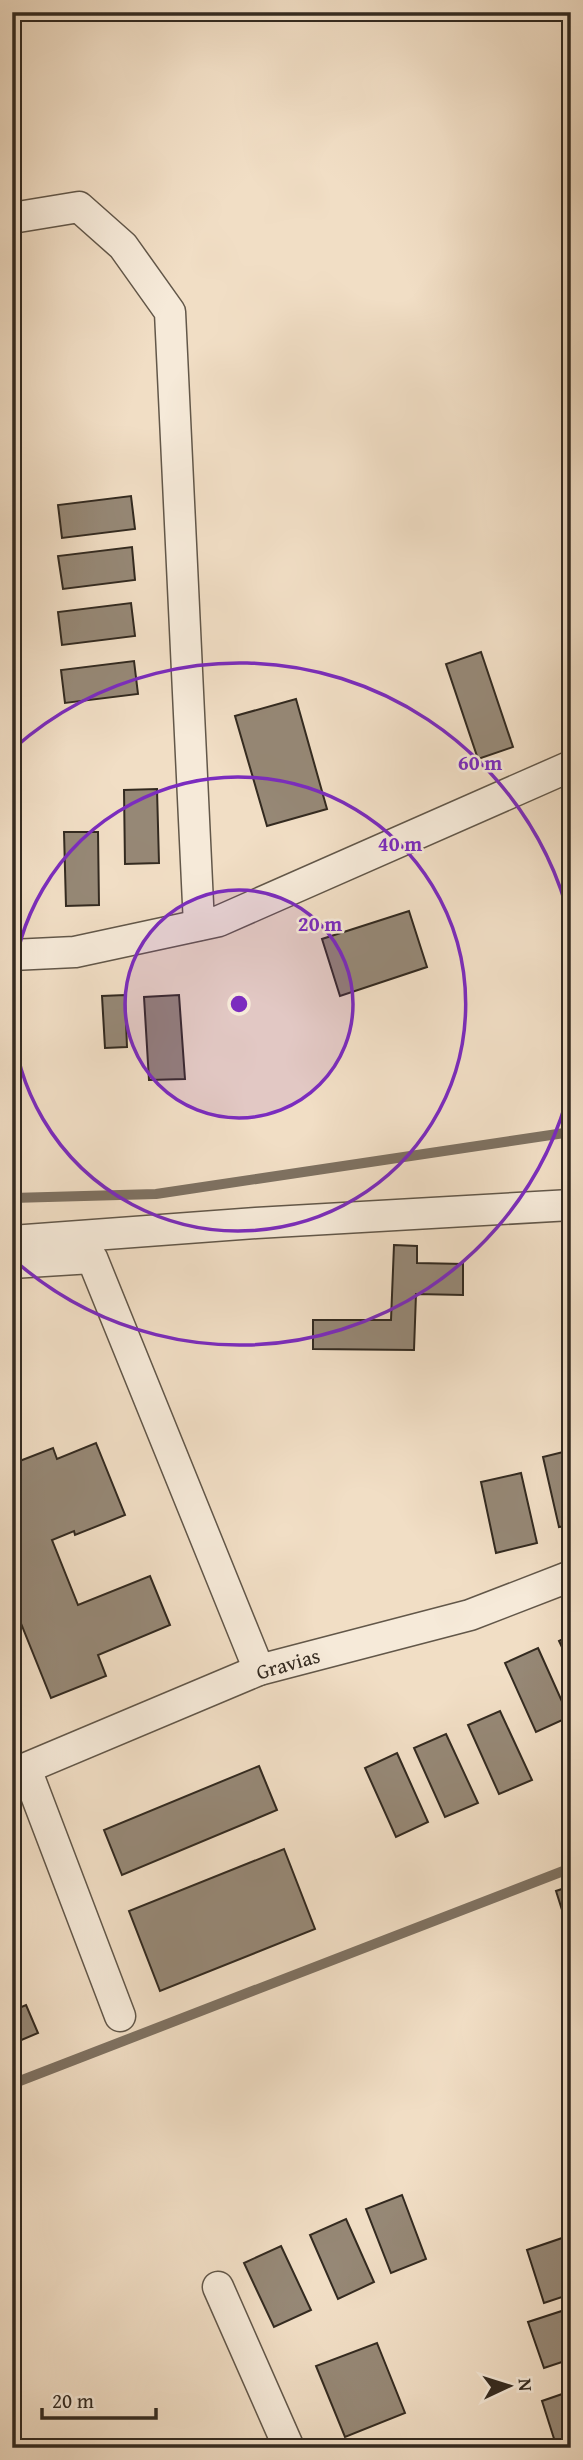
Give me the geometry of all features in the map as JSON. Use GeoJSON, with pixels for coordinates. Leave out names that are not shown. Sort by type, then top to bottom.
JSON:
{"type":"FeatureCollection","features":[{"type":"Feature","properties":{"kind":"street"},"geometry":{"type":"LineString","coordinates":[[12,218],[79,206],[123,246],[170,312],[199,925]]}},
{"type":"Feature","properties":{"kind":"street"},"geometry":{"type":"LineString","coordinates":[[12,955],[75,952],[219,921],[571,766]]}},
{"type":"Feature","properties":{"kind":"street"},"geometry":{"type":"LineString","coordinates":[[12,1241],[242,1224],[571,1205]]}},
{"type":"Feature","properties":{"kind":"street"},"geometry":{"type":"LineString","coordinates":[[12,1263],[92,1258],[260,1670]]}},
{"type":"Feature","properties":{"kind":"street","name":"Gravias"},"geometry":{"type":"LineString","coordinates":[[19,1771],[260,1670],[470,1615],[571,1576]]}},
{"type":"Feature","properties":{"kind":"street"},"geometry":{"type":"LineString","coordinates":[[19,1771],[120,2017]]}},
{"type":"Feature","properties":{"kind":"street"},"geometry":{"type":"LineString","coordinates":[[218,2287],[289,2448]]}},
{"type":"Feature","properties":{"kind":"building"},"geometry":{"type":"Polygon","coordinates":[[[131,496],[135,529],[62,538],[58,505],[131,496]]]}},
{"type":"Feature","properties":{"kind":"building"},"geometry":{"type":"Polygon","coordinates":[[[132,547],[135,580],[63,589],[58,556],[132,547]]]}},
{"type":"Feature","properties":{"kind":"building"},"geometry":{"type":"Polygon","coordinates":[[[131,603],[135,636],[62,645],[58,612],[131,603]]]}},
{"type":"Feature","properties":{"kind":"building"},"geometry":{"type":"Polygon","coordinates":[[[481,652],[513,747],[478,759],[446,664],[481,652]]]}},
{"type":"Feature","properties":{"kind":"building"},"geometry":{"type":"Polygon","coordinates":[[[134,661],[138,694],[65,703],[61,670],[134,661]]]}},
{"type":"Feature","properties":{"kind":"building"},"geometry":{"type":"Polygon","coordinates":[[[296,699],[327,809],[267,826],[235,716],[296,699]]]}},
{"type":"Feature","properties":{"kind":"building"},"geometry":{"type":"Polygon","coordinates":[[[157,789],[159,863],[125,864],[124,790],[157,789]]]}},
{"type":"Feature","properties":{"kind":"building"},"geometry":{"type":"Polygon","coordinates":[[[64,832],[98,832],[99,905],[66,906],[64,832]]]}},
{"type":"Feature","properties":{"kind":"building"},"geometry":{"type":"Polygon","coordinates":[[[409,911],[427,967],[340,996],[322,939],[409,911]]]}},
{"type":"Feature","properties":{"kind":"building"},"geometry":{"type":"Polygon","coordinates":[[[125,995],[127,1047],[105,1048],[102,996],[125,995]]]}},
{"type":"Feature","properties":{"kind":"building"},"geometry":{"type":"Polygon","coordinates":[[[179,995],[185,1079],[149,1080],[144,997],[179,995]]]}},
{"type":"Feature","properties":{"kind":"building"},"geometry":{"type":"Polygon","coordinates":[[[394,1245],[417,1246],[417,1263],[463,1264],[463,1295],[416,1294],[414,1350],[313,1349],[313,1320],[391,1320],[394,1245]]]}},
{"type":"Feature","properties":{"kind":"building"},"geometry":{"type":"Polygon","coordinates":[[[96,1443],[125,1515],[75,1535],[74,1531],[52,1540],[78,1605],[150,1576],[170,1625],[98,1655],[106,1676],[51,1698],[12,1601],[12,1464],[53,1448],[57,1459],[96,1443]]]}},
{"type":"Feature","properties":{"kind":"building"},"geometry":{"type":"Polygon","coordinates":[[[571,1450],[571,1525],[559,1527],[543,1457],[571,1450]]]}},
{"type":"Feature","properties":{"kind":"building"},"geometry":{"type":"Polygon","coordinates":[[[521,1473],[537,1543],[496,1553],[481,1482],[521,1473]]]}},
{"type":"Feature","properties":{"kind":"building"},"geometry":{"type":"Polygon","coordinates":[[[571,1635],[571,1666],[559,1641],[571,1635]]]}},
{"type":"Feature","properties":{"kind":"building"},"geometry":{"type":"Polygon","coordinates":[[[538,1648],[569,1717],[536,1732],[505,1663],[538,1648]]]}},
{"type":"Feature","properties":{"kind":"building"},"geometry":{"type":"Polygon","coordinates":[[[500,1711],[532,1780],[499,1794],[468,1725],[500,1711]]]}},
{"type":"Feature","properties":{"kind":"building"},"geometry":{"type":"Polygon","coordinates":[[[446,1734],[478,1803],[445,1817],[414,1748],[446,1734]]]}},
{"type":"Feature","properties":{"kind":"building"},"geometry":{"type":"Polygon","coordinates":[[[397,1753],[428,1822],[396,1837],[365,1768],[397,1753]]]}},
{"type":"Feature","properties":{"kind":"building"},"geometry":{"type":"Polygon","coordinates":[[[259,1766],[277,1810],[122,1875],[104,1830],[259,1766]]]}},
{"type":"Feature","properties":{"kind":"building"},"geometry":{"type":"Polygon","coordinates":[[[284,1849],[315,1929],[160,1991],[129,1911],[284,1849]]]}},
{"type":"Feature","properties":{"kind":"building"},"geometry":{"type":"Polygon","coordinates":[[[571,1886],[571,1928],[568,1929],[556,1891],[571,1886]]]}},
{"type":"Feature","properties":{"kind":"building"},"geometry":{"type":"Polygon","coordinates":[[[26,2005],[38,2033],[12,2044],[12,2011],[26,2005]]]}},
{"type":"Feature","properties":{"kind":"building"},"geometry":{"type":"Polygon","coordinates":[[[402,2195],[426,2259],[391,2273],[366,2209],[402,2195]]]}},
{"type":"Feature","properties":{"kind":"building"},"geometry":{"type":"Polygon","coordinates":[[[346,2219],[374,2282],[338,2299],[310,2235],[346,2219]]]}},
{"type":"Feature","properties":{"kind":"building"},"geometry":{"type":"Polygon","coordinates":[[[571,2235],[571,2294],[544,2303],[527,2250],[571,2235]]]}},
{"type":"Feature","properties":{"kind":"building"},"geometry":{"type":"Polygon","coordinates":[[[281,2246],[311,2310],[274,2327],[244,2263],[281,2246]]]}},
{"type":"Feature","properties":{"kind":"building"},"geometry":{"type":"Polygon","coordinates":[[[571,2308],[571,2359],[544,2368],[528,2322],[571,2308]]]}},
{"type":"Feature","properties":{"kind":"building"},"geometry":{"type":"Polygon","coordinates":[[[377,2343],[405,2413],[345,2437],[316,2366],[377,2343]]]}},
{"type":"Feature","properties":{"kind":"building"},"geometry":{"type":"Polygon","coordinates":[[[571,2391],[571,2444],[557,2448],[542,2401],[571,2391]]]}},
{"type":"Feature","properties":{"kind":"waterway"},"geometry":{"type":"LineString","coordinates":[[12,1198],[156,1194],[571,1132]]}},
{"type":"Feature","properties":{"kind":"waterway"},"geometry":{"type":"LineString","coordinates":[[12,2084],[571,1868]]}}]}
